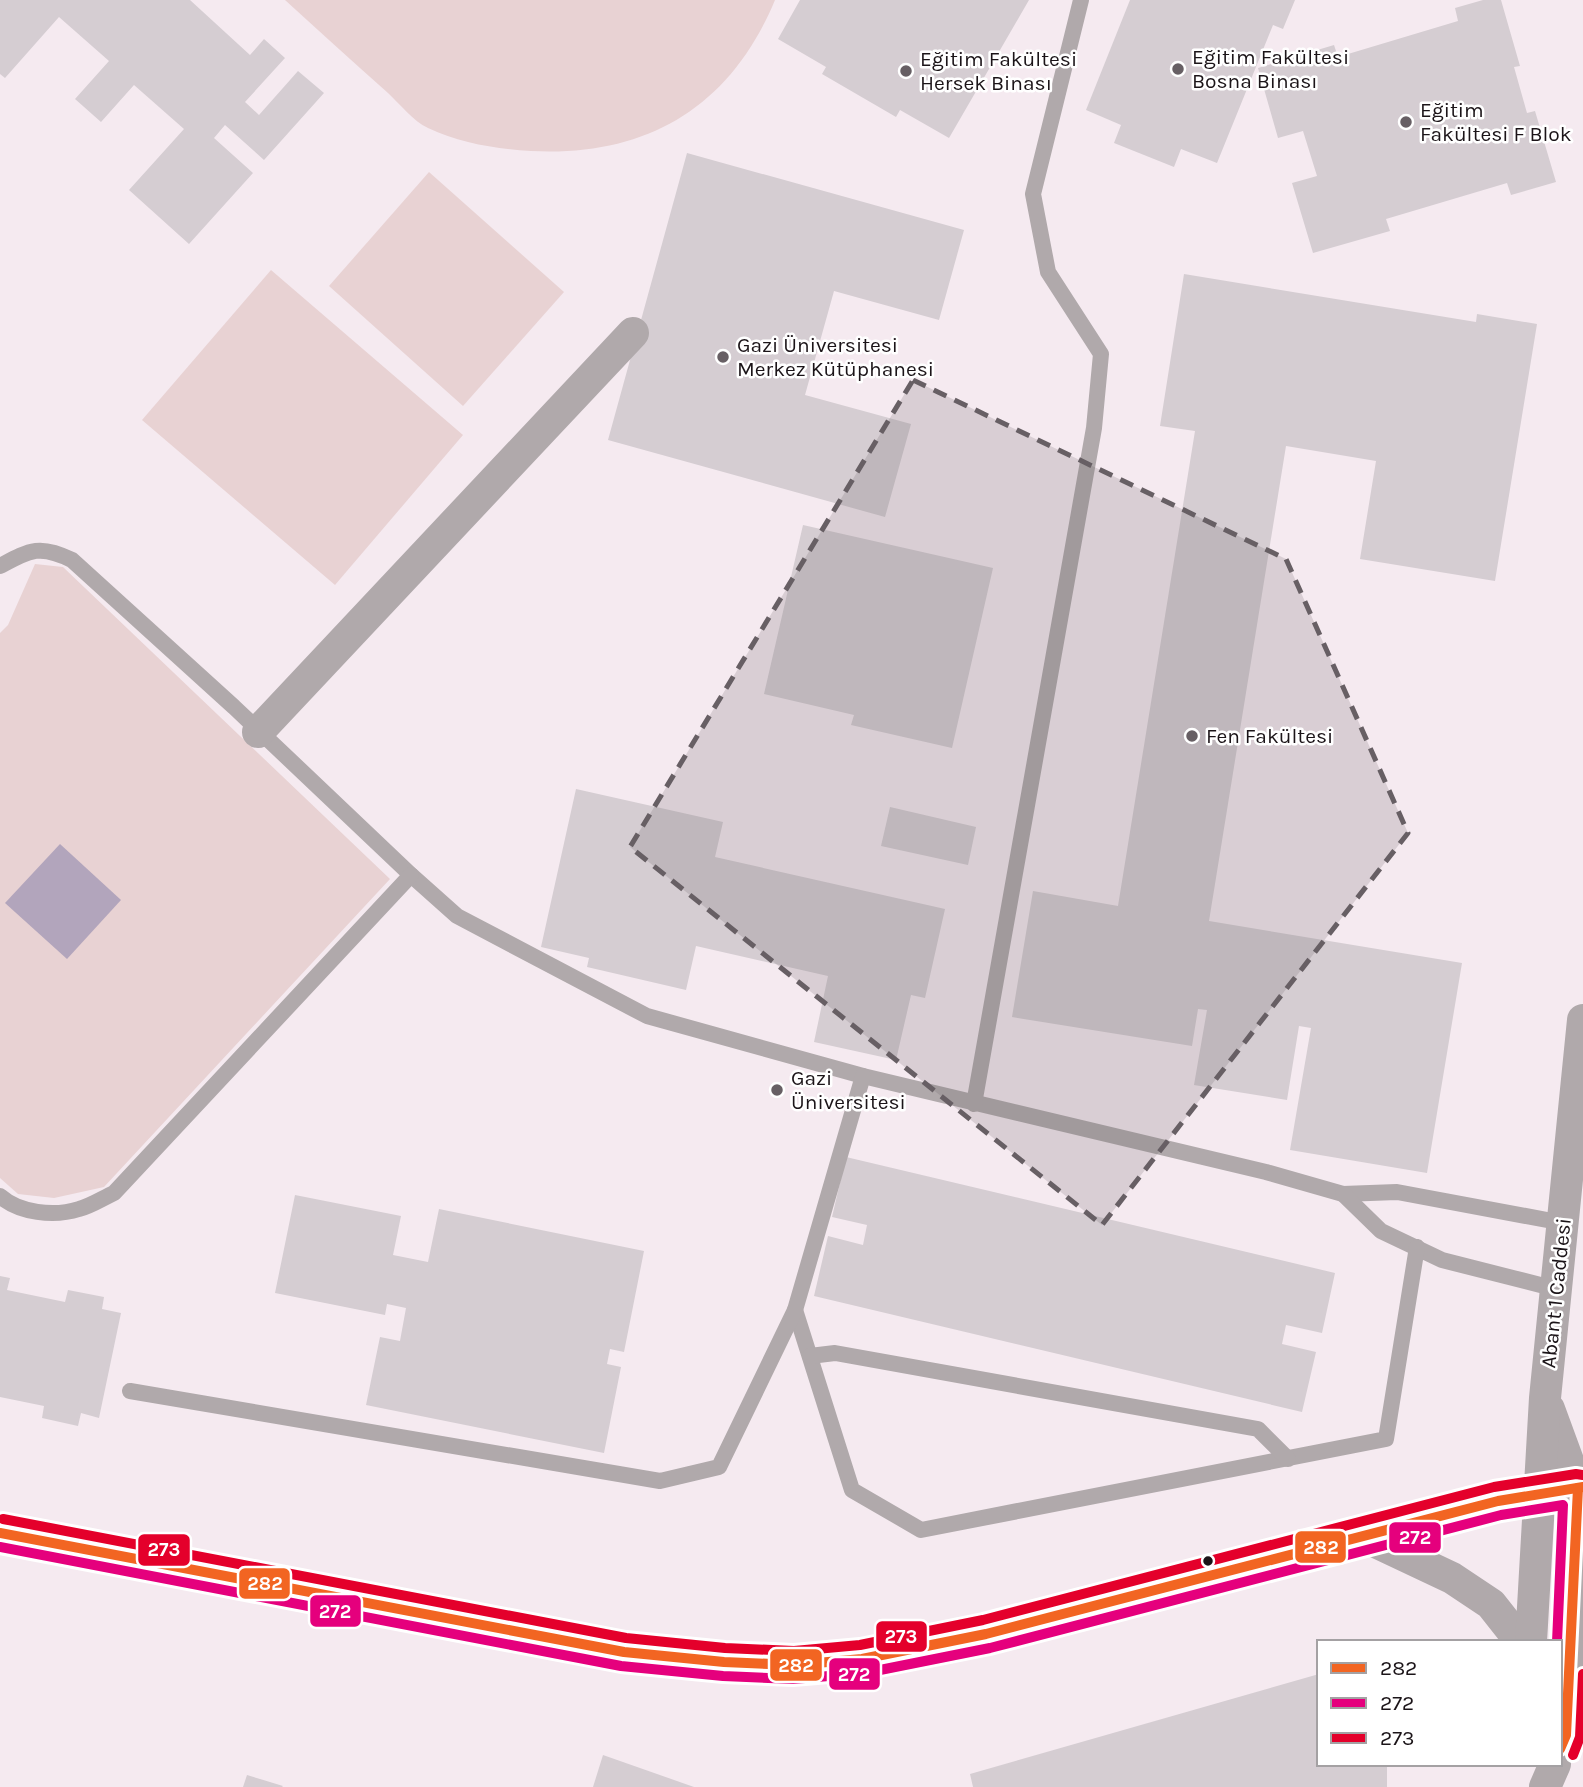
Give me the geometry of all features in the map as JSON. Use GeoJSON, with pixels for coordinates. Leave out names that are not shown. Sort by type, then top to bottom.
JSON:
{"type":"FeatureCollection","features":[{"type":"Feature","properties":{"kind":"main road"},"geometry":{"type":"LineString","coordinates":[[0,1533],[624,1652],[723,1662],[794,1665],[862,1659],[986,1634],[1498,1501],[1581,1487]]}},
{"type":"Feature","properties":{"kind":"street"},"geometry":{"type":"LineString","coordinates":[[258,732],[633,332]]}},
{"type":"Feature","properties":{"kind":"street","name":"Abant 1 Caddesi"},"geometry":{"type":"LineString","coordinates":[[1531,1640],[1545,1398],[1583,1020]]}},
{"type":"Feature","properties":{"kind":"street","name":"Abant 1 Caddesi"},"geometry":{"type":"LineString","coordinates":[[1545,1398],[1581,1487],[1566,1735],[1562,1745]]}},
{"type":"Feature","properties":{"kind":"street"},"geometry":{"type":"LineString","coordinates":[[1363,1536],[1452,1578],[1491,1604],[1519,1640]]}},
{"type":"Feature","properties":{"kind":"street"},"geometry":{"type":"LineString","coordinates":[[1533,1766],[1538,1787]]}},
{"type":"Feature","properties":{"kind":"street"},"geometry":{"type":"LineString","coordinates":[[1545,1787],[1554,1766]]}},
{"type":"Feature","properties":{"kind":"lane"},"geometry":{"type":"LineString","coordinates":[[974,1104],[1094,428],[1101,354],[1048,272],[1033,194],[1081,0]]}},
{"type":"Feature","properties":{"kind":"lane"},"geometry":{"type":"LineString","coordinates":[[0,566],[33,551],[52,550],[72,561],[457,916],[648,1016],[863,1076],[1266,1172],[1343,1194],[1397,1192],[1563,1223]]}},
{"type":"Feature","properties":{"kind":"lane"},"geometry":{"type":"LineString","coordinates":[[0,1196],[11,1205],[40,1212],[78,1210],[114,1193],[411,875]]}},
{"type":"Feature","properties":{"kind":"lane"},"geometry":{"type":"LineString","coordinates":[[130,1391],[660,1481],[719,1467],[795,1310],[863,1076]]}},
{"type":"Feature","properties":{"kind":"lane"},"geometry":{"type":"LineString","coordinates":[[1343,1194],[1381,1231],[1442,1260],[1556,1289]]}},
{"type":"Feature","properties":{"kind":"lane"},"geometry":{"type":"LineString","coordinates":[[795,1310],[852,1490],[921,1530],[1386,1439],[1417,1247]]}},
{"type":"Feature","properties":{"kind":"lane"},"geometry":{"type":"LineString","coordinates":[[810,1356],[835,1353],[1258,1430],[1288,1459]]}},
{"type":"Feature","properties":{"kind":"highlighted area"},"geometry":{"type":"Polygon","coordinates":[[[913,380],[1286,559],[1408,833],[1102,1225],[630,847],[913,380]]]}},
{"type":"Feature","properties":{"kind":"shaded area"},"geometry":{"type":"Polygon","coordinates":[[[285,0],[775,0],[756,38],[734,70],[708,97],[679,118],[647,134],[611,145],[573,151],[531,151],[465,141],[422,125],[285,0]]]}},
{"type":"Feature","properties":{"kind":"shaded area"},"geometry":{"type":"Polygon","coordinates":[[[429,172],[564,292],[463,406],[329,286],[429,172]]]}},
{"type":"Feature","properties":{"kind":"shaded area"},"geometry":{"type":"Polygon","coordinates":[[[271,270],[463,435],[335,585],[142,420],[271,270]]]}},
{"type":"Feature","properties":{"kind":"shaded area"},"geometry":{"type":"Polygon","coordinates":[[[35,564],[63,567],[390,879],[104,1187],[54,1198],[18,1194],[0,1178],[0,633],[8,625],[35,564]]]}},
{"type":"Feature","properties":{"kind":"shaded area"},"geometry":{"type":"Polygon","coordinates":[[[60,844],[121,900],[67,959],[5,903],[60,844]]]}},
{"type":"Feature","properties":{"kind":"building"},"geometry":{"type":"Polygon","coordinates":[[[0,0],[190,0],[250,55],[264,39],[285,58],[245,102],[259,115],[298,71],[324,93],[264,160],[225,125],[214,138],[253,173],[189,244],[129,190],[184,129],[134,85],[101,122],[75,99],[109,61],[59,17],[5,78],[0,74],[0,0]]]}},
{"type":"Feature","properties":{"kind":"building","name":"Eğitim Fakültesi Hersek Binası"},"geometry":{"type":"Polygon","coordinates":[[[800,0],[1029,0],[949,138],[900,110],[896,117],[822,74],[826,67],[778,39],[800,0]]]}},
{"type":"Feature","properties":{"kind":"building","name":"Eğitim Fakültesi Bosna Binası"},"geometry":{"type":"Polygon","coordinates":[[[1130,0],[1295,0],[1283,29],[1273,25],[1217,163],[1181,149],[1174,167],[1114,143],[1121,125],[1086,110],[1130,0]]]}},
{"type":"Feature","properties":{"kind":"building","name":"Eğitim Fakültesi F Blok"},"geometry":{"type":"Polygon","coordinates":[[[1483,0],[1501,0],[1520,66],[1514,67],[1527,113],[1535,111],[1556,182],[1511,195],[1507,183],[1386,219],[1390,231],[1313,253],[1292,183],[1317,176],[1303,131],[1278,138],[1258,68],[1334,45],[1338,57],[1458,21],[1455,8],[1483,0]]]}},
{"type":"Feature","properties":{"kind":"building","name":"Gazi Üniversitesi Merkez Kütüphanesi"},"geometry":{"type":"Polygon","coordinates":[[[687,153],[964,230],[939,320],[834,291],[805,395],[911,424],[885,517],[608,440],[687,153]]]}},
{"type":"Feature","properties":{"kind":"building","name":"Fen Fakültesi"},"geometry":{"type":"Polygon","coordinates":[[[1184,274],[1476,322],[1477,314],[1537,324],[1495,581],[1360,559],[1376,461],[1286,446],[1209,921],[1462,963],[1427,1173],[1290,1150],[1311,1028],[1299,1026],[1287,1100],[1194,1085],[1207,1010],[1198,1009],[1192,1046],[1012,1017],[1033,891],[1118,906],[1195,431],[1160,426],[1184,274]]]}},
{"type":"Feature","properties":{"kind":"building"},"geometry":{"type":"Polygon","coordinates":[[[803,525],[993,568],[952,748],[851,725],[854,715],[764,694],[803,525]]]}},
{"type":"Feature","properties":{"kind":"building"},"geometry":{"type":"Polygon","coordinates":[[[576,789],[723,822],[715,857],[945,909],[925,998],[911,995],[896,1060],[814,1042],[828,976],[696,946],[686,990],[587,967],[589,958],[541,947],[576,789]]]}},
{"type":"Feature","properties":{"kind":"building"},"geometry":{"type":"Polygon","coordinates":[[[890,807],[976,827],[968,865],[881,846],[890,807]]]}},
{"type":"Feature","properties":{"kind":"building"},"geometry":{"type":"Polygon","coordinates":[[[846,1157],[1335,1273],[1322,1333],[1286,1325],[1282,1344],[1316,1352],[1302,1412],[814,1296],[828,1236],[863,1245],[867,1225],[832,1217],[846,1157]]]}},
{"type":"Feature","properties":{"kind":"building"},"geometry":{"type":"Polygon","coordinates":[[[295,1195],[401,1216],[393,1255],[428,1262],[439,1209],[644,1251],[624,1352],[610,1349],[607,1364],[621,1367],[604,1453],[366,1405],[380,1337],[400,1341],[406,1308],[387,1304],[385,1315],[275,1293],[295,1195]]]}},
{"type":"Feature","properties":{"kind":"building"},"geometry":{"type":"Polygon","coordinates":[[[0,1276],[10,1278],[7,1290],[65,1302],[68,1290],[104,1297],[102,1309],[121,1313],[99,1418],[81,1413],[78,1426],[42,1418],[44,1406],[0,1397],[0,1276]]]}},
{"type":"Feature","properties":{"kind":"building"},"geometry":{"type":"Polygon","coordinates":[[[1317,1675],[1317,1766],[1387,1766],[1387,1787],[973,1787],[970,1774],[1317,1675]]]}},
{"type":"Feature","properties":{"kind":"building"},"geometry":{"type":"Polygon","coordinates":[[[603,1755],[694,1787],[593,1787],[603,1755]]]}},
{"type":"Feature","properties":{"kind":"building"},"geometry":{"type":"Polygon","coordinates":[[[247,1775],[283,1786],[243,1787],[247,1775]]]}},
{"type":"Feature","properties":{"kind":"transit line","name":"273"},"geometry":{"type":"LineString","coordinates":[[3,1519],[626,1638],[725,1648],[794,1651],[860,1645],[983,1620],[1494,1487],[1583,1475]]}},
{"type":"Feature","properties":{"kind":"transit line","name":"282"},"geometry":{"type":"LineString","coordinates":[[0,1533],[624,1652],[724,1662],[794,1665],[862,1659],[986,1634],[1498,1501],[1583,1487]]}},
{"type":"Feature","properties":{"kind":"transit line","name":"282"},"geometry":{"type":"LineString","coordinates":[[1562,1744],[1566,1735],[1578,1488]]}},
{"type":"Feature","properties":{"kind":"transit line","name":"272"},"geometry":{"type":"LineString","coordinates":[[0,1547],[621,1666],[723,1676],[793,1679],[865,1673],[990,1648],[1501,1515],[1563,1505],[1557,1640]]}},
{"type":"Feature","properties":{"kind":"transit line","name":"273"},"geometry":{"type":"LineString","coordinates":[[1573,1755],[1580,1737],[1583,1674]]}},
{"type":"Feature","properties":{"kind":"place","name":"Eğitim Fakültesi Bosna Binası"},"geometry":{"type":"Point","coordinates":[1178,69]}},
{"type":"Feature","properties":{"kind":"place","name":"Eğitim Fakültesi Hersek Binası"},"geometry":{"type":"Point","coordinates":[906,71]}},
{"type":"Feature","properties":{"kind":"place","name":"Eğitim Fakültesi F Blok"},"geometry":{"type":"Point","coordinates":[1406,122]}},
{"type":"Feature","properties":{"kind":"place","name":"Gazi Üniversitesi Merkez Kütüphanesi"},"geometry":{"type":"Point","coordinates":[723,357]}},
{"type":"Feature","properties":{"kind":"place","name":"Fen Fakültesi"},"geometry":{"type":"Point","coordinates":[1192,736]}},
{"type":"Feature","properties":{"kind":"place","name":"Gazi Üniversitesi"},"geometry":{"type":"Point","coordinates":[777,1090]}}]}
